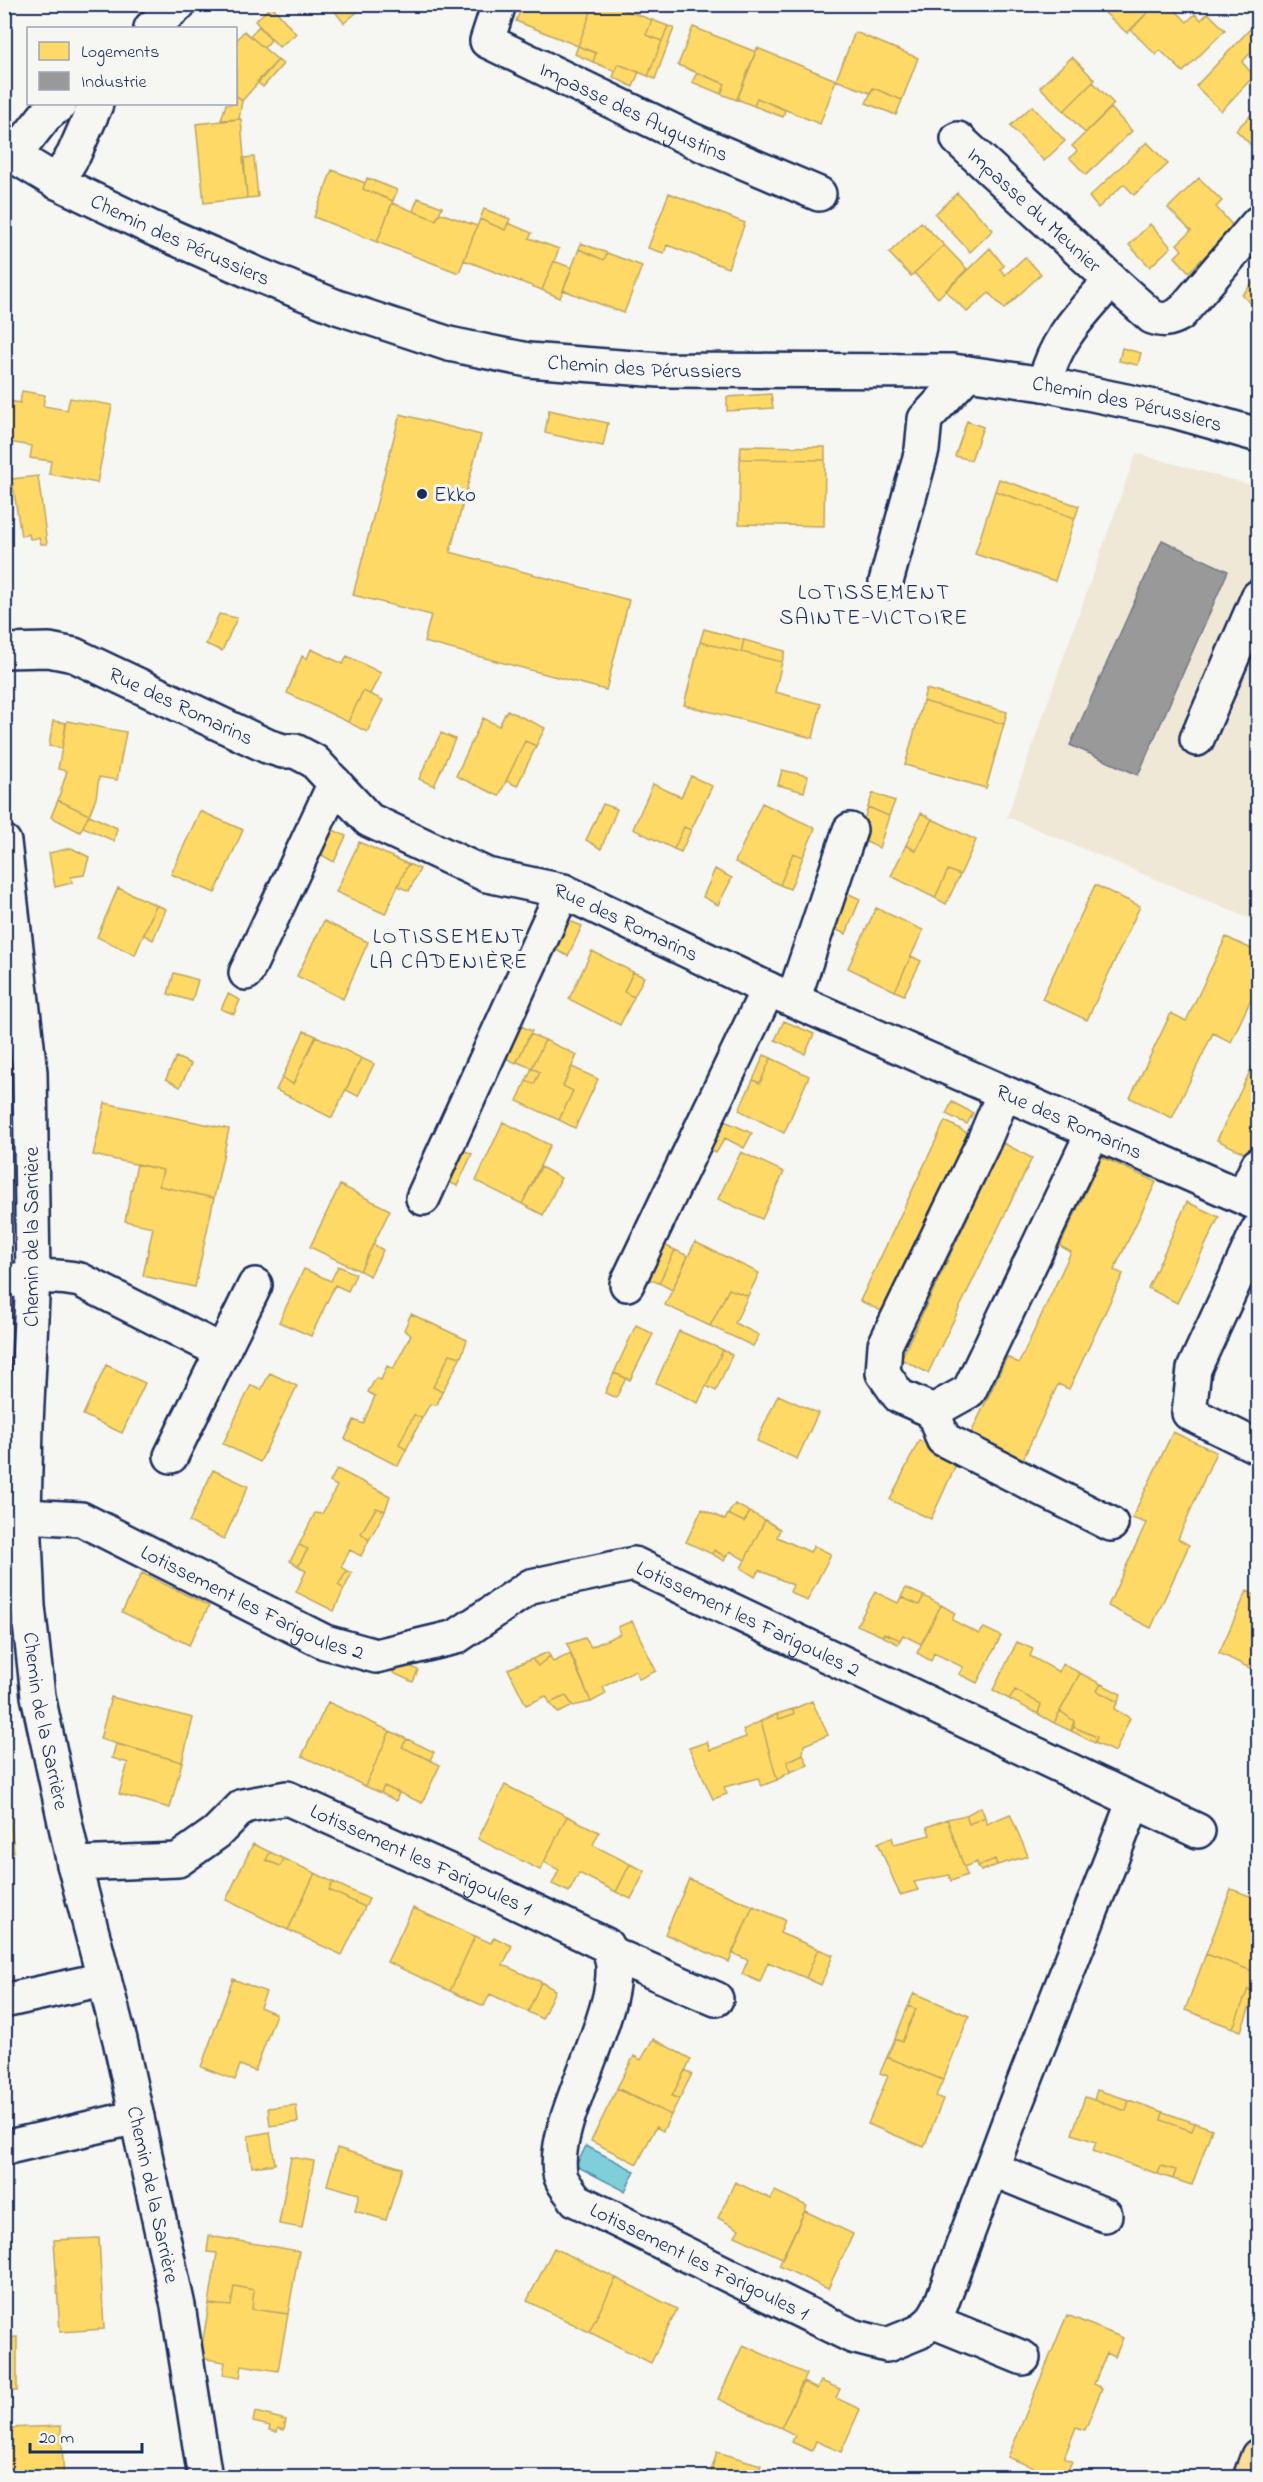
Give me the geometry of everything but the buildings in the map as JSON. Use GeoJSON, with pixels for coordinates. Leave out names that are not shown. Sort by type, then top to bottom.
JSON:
{"type":"FeatureCollection","features":[{"type":"Feature","properties":{"kind":"highway"},"geometry":{"type":"LineString","coordinates":[[1250,2478],[1258,2456]]}},
{"type":"Feature","properties":{"kind":"street"},"geometry":{"type":"LineString","coordinates":[[152,27],[179,4]]}},
{"type":"Feature","properties":{"kind":"street","name":"Impasse des Augustins"},"geometry":{"type":"LineString","coordinates":[[500,4],[487,41],[694,141],[819,194]]}},
{"type":"Feature","properties":{"kind":"street"},"geometry":{"type":"LineString","coordinates":[[9,153],[59,105]]}},
{"type":"Feature","properties":{"kind":"street"},"geometry":{"type":"LineString","coordinates":[[57,182],[74,154],[96,105]]}},
{"type":"Feature","properties":{"kind":"street","name":"Impasse du Meunier"},"geometry":{"type":"LineString","coordinates":[[958,139],[1152,316],[1160,320],[1170,320],[1180,314],[1258,224]]}},
{"type":"Feature","properties":{"kind":"street","name":"Chemin des Pérussiers"},"geometry":{"type":"LineString","coordinates":[[9,153],[57,182],[152,228],[337,307],[449,344],[528,360],[660,370],[968,373],[1044,384],[1174,411],[1258,435]]}},
{"type":"Feature","properties":{"kind":"street"},"geometry":{"type":"LineString","coordinates":[[1044,384],[1052,357],[1063,336],[1112,280]]}},
{"type":"Feature","properties":{"kind":"street"},"geometry":{"type":"LineString","coordinates":[[886,582],[922,450],[925,419],[897,372]]}},
{"type":"Feature","properties":{"kind":"street"},"geometry":{"type":"LineString","coordinates":[[925,419],[968,373]]}},
{"type":"Feature","properties":{"kind":"street"},"geometry":{"type":"LineString","coordinates":[[1197,739],[1258,597]]}},
{"type":"Feature","properties":{"kind":"street","name":"Rue des Romarins"},"geometry":{"type":"LineString","coordinates":[[4,651],[49,650],[74,655],[267,746],[304,755],[314,761],[369,820],[487,875],[563,891],[781,995],[1251,1201]]}},
{"type":"Feature","properties":{"kind":"street"},"geometry":{"type":"LineString","coordinates":[[246,973],[335,783]]}},
{"type":"Feature","properties":{"kind":"street"},"geometry":{"type":"LineString","coordinates":[[627,1284],[781,995],[850,830]]}},
{"type":"Feature","properties":{"kind":"street","name":"Chemin de la Sarrière"},"geometry":{"type":"LineString","coordinates":[[4,842],[30,1072],[19,1279],[26,1424],[24,1516],[28,1606],[38,1696],[74,1864],[137,2117],[178,2306],[205,2478]]}},
{"type":"Feature","properties":{"kind":"street"},"geometry":{"type":"LineString","coordinates":[[423,1198],[563,891]]}},
{"type":"Feature","properties":{"kind":"street"},"geometry":{"type":"LineString","coordinates":[[1004,1093],[983,1143],[885,1346],[883,1373],[899,1396],[933,1411],[943,1439],[1111,1524]]}},
{"type":"Feature","properties":{"kind":"street"},"geometry":{"type":"LineString","coordinates":[[933,1411],[969,1391],[1093,1132]]}},
{"type":"Feature","properties":{"kind":"street"},"geometry":{"type":"LineString","coordinates":[[1251,1201],[1258,1165]]}},
{"type":"Feature","properties":{"kind":"street"},"geometry":{"type":"LineString","coordinates":[[1258,1230],[1194,1369],[1189,1413],[1258,1447]]}},
{"type":"Feature","properties":{"kind":"street"},"geometry":{"type":"LineString","coordinates":[[19,1279],[59,1275],[80,1280],[223,1352]]}},
{"type":"Feature","properties":{"kind":"street"},"geometry":{"type":"LineString","coordinates":[[171,1456],[255,1285]]}},
{"type":"Feature","properties":{"kind":"street","name":"Lotissement les Farigoules 2"},"geometry":{"type":"LineString","coordinates":[[24,1516],[81,1519],[325,1642],[376,1656],[456,1637],[531,1586],[634,1564],[1198,1831]]}},
{"type":"Feature","properties":{"kind":"street","name":"Lotissement les Farigoules 1"},"geometry":{"type":"LineString","coordinates":[[74,1864],[178,1860],[216,1833],[243,1806],[287,1798],[606,1945],[612,1954],[614,1967],[603,2023],[561,2138],[560,2174],[576,2200],[852,2336],[887,2345],[919,2332],[932,2321]]}},
{"type":"Feature","properties":{"kind":"street"},"geometry":{"type":"LineString","coordinates":[[1023,2358],[932,2321],[940,2307],[1134,1801]]}},
{"type":"Feature","properties":{"kind":"street"},"geometry":{"type":"LineString","coordinates":[[612,1954],[716,1999]]}},
{"type":"Feature","properties":{"kind":"street"},"geometry":{"type":"LineString","coordinates":[[4,2001],[104,1978]]}},
{"type":"Feature","properties":{"kind":"street"},"geometry":{"type":"LineString","coordinates":[[4,2148],[137,2117]]}},
{"type":"Feature","properties":{"kind":"street"},"geometry":{"type":"LineString","coordinates":[[992,2169],[1105,2215]]}},
{"type":"Feature","properties":{"kind":"shaded area"},"geometry":{"type":"Polygon","coordinates":[[[1136,453],[1258,487],[1258,922],[1007,817],[1136,453]]]}},
{"type":"Feature","properties":{"kind":"water"},"geometry":{"type":"Polygon","coordinates":[[[586,2146],[635,2171],[625,2191],[576,2166],[586,2146]]]}},
{"type":"Feature","properties":{"kind":"place","name":"Ekko"},"geometry":{"type":"Point","coordinates":[422,494]}},
{"type":"Feature","properties":{"kind":"district","name":"LOTISSEMENT SAINTE-VICTOIRE"},"geometry":{"type":"Point","coordinates":[874,604]}},
{"type":"Feature","properties":{"kind":"district","name":"LOTISSEMENT LA CADENIÈRE"},"geometry":{"type":"Point","coordinates":[449,948]}}]}
